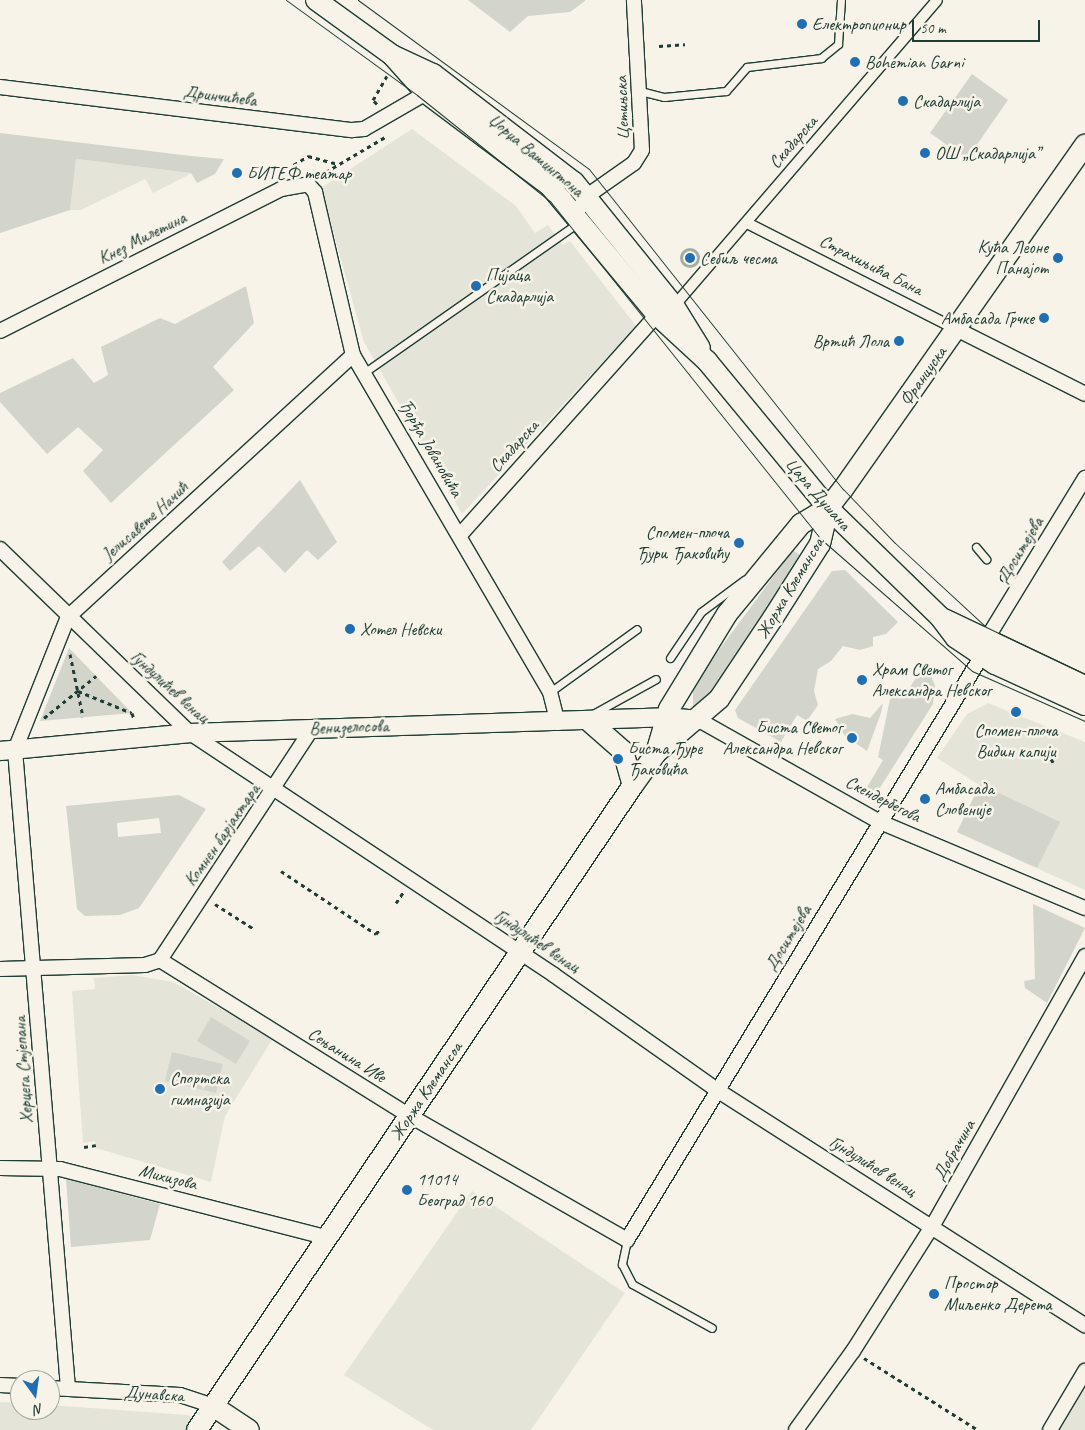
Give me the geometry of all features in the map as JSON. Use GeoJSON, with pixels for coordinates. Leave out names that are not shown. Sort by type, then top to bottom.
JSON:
{"type":"FeatureCollection","features":[{"type":"Feature","properties":{"kind":"main road","name":"Џорџа Вашингтона"},"geometry":{"type":"LineString","coordinates":[[316,0],[392,55],[433,74],[540,153],[586,196],[666,310]]}},
{"type":"Feature","properties":{"kind":"main road","name":"Џорџа Вашингтона"},"geometry":{"type":"LineString","coordinates":[[392,55],[426,92],[535,172],[666,310]]}},
{"type":"Feature","properties":{"kind":"main road"},"geometry":{"type":"LineString","coordinates":[[426,92],[444,89],[468,100]]}},
{"type":"Feature","properties":{"kind":"main road","name":"Француска"},"geometry":{"type":"LineString","coordinates":[[828,508],[1084,149]]}},
{"type":"Feature","properties":{"kind":"main road","name":"Цара Душана"},"geometry":{"type":"LineString","coordinates":[[666,310],[828,508],[940,617],[956,638],[1085,686]]}},
{"type":"Feature","properties":{"kind":"main road","name":"Жоржа Клемансоа"},"geometry":{"type":"LineString","coordinates":[[656,753],[666,717],[728,614],[762,567],[801,524],[828,508]]}},
{"type":"Feature","properties":{"kind":"main road","name":"Жоржа Клемансоа"},"geometry":{"type":"LineString","coordinates":[[197,1430],[325,1236],[521,954],[633,785],[656,753],[699,720],[719,699],[820,544],[828,508]]}},
{"type":"Feature","properties":{"kind":"main road","name":"Цара Душана"},"geometry":{"type":"LineString","coordinates":[[983,648],[1085,706]]}},
{"type":"Feature","properties":{"kind":"main road"},"geometry":{"type":"LineString","coordinates":[[584,722],[624,751],[633,785]]}},
{"type":"Feature","properties":{"kind":"main road","name":"Дунавска"},"geometry":{"type":"LineString","coordinates":[[213,1406],[249,1430]]}},
{"type":"Feature","properties":{"kind":"street","name":"Цетињска"},"geometry":{"type":"LineString","coordinates":[[577,218],[586,196],[634,163],[642,150],[634,0]]}},
{"type":"Feature","properties":{"kind":"street","name":"Скадарска"},"geometry":{"type":"LineString","coordinates":[[460,535],[747,223],[936,0]]}},
{"type":"Feature","properties":{"kind":"street","name":"Дринчићева"},"geometry":{"type":"LineString","coordinates":[[0,87],[352,130],[364,129],[426,92]]}},
{"type":"Feature","properties":{"kind":"street","name":"Кнез Милетина"},"geometry":{"type":"LineString","coordinates":[[0,330],[254,202],[303,182]]}},
{"type":"Feature","properties":{"kind":"street","name":"Ђорђа Јовановића"},"geometry":{"type":"LineString","coordinates":[[303,182],[315,192],[353,355],[365,372],[550,692],[558,723]]}},
{"type":"Feature","properties":{"kind":"street","name":"Страхињића Бана"},"geometry":{"type":"LineString","coordinates":[[747,223],[1085,394]]}},
{"type":"Feature","properties":{"kind":"street","name":"Јелисавете Начић"},"geometry":{"type":"LineString","coordinates":[[7,750],[68,617],[353,355]]}},
{"type":"Feature","properties":{"kind":"street","name":"Доситејева"},"geometry":{"type":"LineString","coordinates":[[627,1240],[880,822],[1085,478]]}},
{"type":"Feature","properties":{"kind":"street","name":"Гундулићев венац"},"geometry":{"type":"LineString","coordinates":[[0,549],[68,617],[190,733],[276,788],[717,1090],[933,1225],[1085,1325]]}},
{"type":"Feature","properties":{"kind":"street","name":"Венизелосова"},"geometry":{"type":"LineString","coordinates":[[7,750],[190,733],[558,723],[666,717],[699,720]]}},
{"type":"Feature","properties":{"kind":"street","name":"Скендербегова"},"geometry":{"type":"LineString","coordinates":[[699,720],[880,822],[1085,908]]}},
{"type":"Feature","properties":{"kind":"street","name":"Комнен барјактара"},"geometry":{"type":"LineString","coordinates":[[160,960],[276,788],[312,729]]}},
{"type":"Feature","properties":{"kind":"street","name":"Херцега Стјепана"},"geometry":{"type":"LineString","coordinates":[[7,750],[35,967],[49,1168],[68,1388]]}},
{"type":"Feature","properties":{"kind":"street","name":"Добрачина"},"geometry":{"type":"LineString","coordinates":[[796,1430],[853,1351],[933,1225],[1085,956]]}},
{"type":"Feature","properties":{"kind":"street"},"geometry":{"type":"LineString","coordinates":[[0,968],[145,965],[160,960]]}},
{"type":"Feature","properties":{"kind":"street","name":"Сењанина Иве"},"geometry":{"type":"LineString","coordinates":[[160,960],[410,1116],[627,1240]]}},
{"type":"Feature","properties":{"kind":"street","name":"Михизова"},"geometry":{"type":"LineString","coordinates":[[0,1168],[49,1168],[325,1236]]}},
{"type":"Feature","properties":{"kind":"street"},"geometry":{"type":"LineString","coordinates":[[1050,1430],[1085,1371]]}},
{"type":"Feature","properties":{"kind":"street","name":"Дунавска"},"geometry":{"type":"LineString","coordinates":[[60,1388],[180,1395],[213,1406]]}},
{"type":"Feature","properties":{"kind":"lane"},"geometry":{"type":"LineString","coordinates":[[640,91],[664,97],[726,91],[747,68],[821,58],[838,44],[841,0]]}},
{"type":"Feature","properties":{"kind":"lane"},"geometry":{"type":"LineString","coordinates":[[365,372],[577,218]]}},
{"type":"Feature","properties":{"kind":"lane"},"geometry":{"type":"LineString","coordinates":[[976,547],[986,558]]}},
{"type":"Feature","properties":{"kind":"lane"},"geometry":{"type":"LineString","coordinates":[[670,658],[701,612],[762,567]]}},
{"type":"Feature","properties":{"kind":"lane"},"geometry":{"type":"LineString","coordinates":[[1004,577],[1021,585]]}},
{"type":"Feature","properties":{"kind":"lane"},"geometry":{"type":"LineString","coordinates":[[550,692],[637,629]]}},
{"type":"Feature","properties":{"kind":"lane"},"geometry":{"type":"LineString","coordinates":[[584,722],[656,679]]}},
{"type":"Feature","properties":{"kind":"lane"},"geometry":{"type":"LineString","coordinates":[[627,1240],[622,1264],[632,1284],[712,1328]]}},
{"type":"Feature","properties":{"kind":"path"},"geometry":{"type":"LineString","coordinates":[[659,46],[685,44]]}},
{"type":"Feature","properties":{"kind":"path"},"geometry":{"type":"LineString","coordinates":[[69,648],[83,717]]}},
{"type":"Feature","properties":{"kind":"path"},"geometry":{"type":"LineString","coordinates":[[40,721],[96,676]]}},
{"type":"Feature","properties":{"kind":"path"},"geometry":{"type":"LineString","coordinates":[[78,691],[132,713],[134,719]]}},
{"type":"Feature","properties":{"kind":"path"},"geometry":{"type":"LineString","coordinates":[[282,872],[376,934],[378,930]]}},
{"type":"Feature","properties":{"kind":"path"},"geometry":{"type":"LineString","coordinates":[[204,897],[254,928]]}},
{"type":"Feature","properties":{"kind":"path"},"geometry":{"type":"LineString","coordinates":[[84,1147],[96,1145]]}},
{"type":"Feature","properties":{"kind":"path"},"geometry":{"type":"LineString","coordinates":[[853,1351],[978,1430]]}},
{"type":"Feature","properties":{"kind":"shaded area"},"geometry":{"type":"Polygon","coordinates":[[[468,0],[585,1],[570,12],[528,16],[510,32],[468,0]]]}},
{"type":"Feature","properties":{"kind":"shaded area"},"geometry":{"type":"Polygon","coordinates":[[[972,74],[1008,100],[967,159],[930,133],[972,74]]]}},
{"type":"Feature","properties":{"kind":"shaded area","name":"Пијаца Скадарлија"},"geometry":{"type":"Polygon","coordinates":[[[412,129],[516,206],[535,233],[548,225],[563,245],[570,241],[636,326],[462,514],[364,342],[321,188],[412,129]]]}},
{"type":"Feature","properties":{"kind":"shaded area"},"geometry":{"type":"Polygon","coordinates":[[[0,133],[224,159],[215,174],[197,183],[191,173],[76,159],[70,210],[0,233],[0,133]]]}},
{"type":"Feature","properties":{"kind":"shaded area"},"geometry":{"type":"Polygon","coordinates":[[[76,159],[192,173],[153,193],[145,179],[81,210],[70,210],[76,159]]]}},
{"type":"Feature","properties":{"kind":"shaded area","name":"Себиљ чесма"},"geometry":{"type":"Polygon","coordinates":[[[690,248],[697,251],[700,258],[697,265],[690,268],[683,265],[680,258],[683,251],[690,248]]]}},
{"type":"Feature","properties":{"kind":"shaded area"},"geometry":{"type":"Polygon","coordinates":[[[246,286],[254,323],[213,367],[234,390],[111,503],[83,471],[103,450],[78,427],[47,454],[0,402],[0,393],[73,358],[94,383],[108,375],[101,347],[160,318],[175,324],[246,286]]]}},
{"type":"Feature","properties":{"kind":"shaded area"},"geometry":{"type":"Polygon","coordinates":[[[300,480],[337,542],[318,560],[307,550],[285,573],[259,546],[230,571],[222,562],[300,480]]]}},
{"type":"Feature","properties":{"kind":"shaded area"},"geometry":{"type":"Polygon","coordinates":[[[793,550],[801,556],[716,689],[693,710],[693,685],[793,550]]]}},
{"type":"Feature","properties":{"kind":"shaded area"},"geometry":{"type":"Polygon","coordinates":[[[845,570],[898,622],[886,634],[873,637],[873,646],[860,650],[843,646],[831,661],[818,669],[814,691],[818,705],[807,721],[797,715],[781,742],[738,718],[735,710],[832,571],[845,570]]]}},
{"type":"Feature","properties":{"kind":"shaded area"},"geometry":{"type":"Polygon","coordinates":[[[69,648],[96,676],[132,713],[40,721],[69,648]]]}},
{"type":"Feature","properties":{"kind":"shaded area"},"geometry":{"type":"Polygon","coordinates":[[[926,662],[935,686],[933,704],[876,794],[866,789],[883,760],[878,757],[890,699],[907,692],[926,662]]]}},
{"type":"Feature","properties":{"kind":"shaded area"},"geometry":{"type":"Polygon","coordinates":[[[883,703],[867,751],[845,736],[835,719],[852,714],[870,718],[883,703]]]}},
{"type":"Feature","properties":{"kind":"shaded area"},"geometry":{"type":"Polygon","coordinates":[[[988,703],[1085,742],[1085,890],[957,832],[981,786],[937,758],[967,714],[988,703]]]}},
{"type":"Feature","properties":{"kind":"shaded area"},"geometry":{"type":"Polygon","coordinates":[[[980,784],[1060,822],[1037,868],[957,832],[980,784]]]}},
{"type":"Feature","properties":{"kind":"shaded area"},"geometry":{"type":"Polygon","coordinates":[[[179,795],[206,809],[139,908],[120,915],[85,916],[77,909],[66,806],[179,795]],[[159,818],[117,823],[118,837],[161,833],[159,818]]]}},
{"type":"Feature","properties":{"kind":"shaded area"},"geometry":{"type":"Polygon","coordinates":[[[1033,904],[1085,928],[1047,1003],[1025,988],[1024,981],[1035,979],[1033,904]]]}},
{"type":"Feature","properties":{"kind":"shaded area","name":"Спортска гимназија"},"geometry":{"type":"Polygon","coordinates":[[[132,975],[173,982],[273,1038],[225,1116],[211,1182],[96,1148],[95,1141],[83,1143],[72,991],[95,989],[94,978],[132,975]]]}},
{"type":"Feature","properties":{"kind":"shaded area"},"geometry":{"type":"Polygon","coordinates":[[[211,1017],[250,1041],[236,1064],[197,1041],[211,1017]]]}},
{"type":"Feature","properties":{"kind":"shaded area"},"geometry":{"type":"Polygon","coordinates":[[[172,1052],[223,1064],[216,1093],[165,1081],[172,1052]]]}},
{"type":"Feature","properties":{"kind":"shaded area"},"geometry":{"type":"Polygon","coordinates":[[[66,1179],[160,1204],[150,1240],[71,1247],[66,1179]]]}},
{"type":"Feature","properties":{"kind":"shaded area"},"geometry":{"type":"Polygon","coordinates":[[[472,1191],[625,1293],[531,1430],[433,1430],[344,1375],[472,1191]]]}},
{"type":"Feature","properties":{"kind":"shaded area"},"geometry":{"type":"Polygon","coordinates":[[[1085,1380],[1085,1430],[1056,1430],[1085,1380]]]}},
{"type":"Feature","properties":{"kind":"shaded area"},"geometry":{"type":"Polygon","coordinates":[[[0,1402],[10,1402],[10,1420],[60,1420],[60,1406],[188,1415],[213,1430],[0,1430],[0,1402]]]}},
{"type":"Feature","properties":{"kind":"tram line"},"geometry":{"type":"LineString","coordinates":[[286,0],[417,95],[550,201],[822,540],[972,671],[1085,721]]}},
{"type":"Feature","properties":{"kind":"tram line"},"geometry":{"type":"LineString","coordinates":[[358,0],[589,169],[843,489],[895,543],[986,627],[1085,674]]}},
{"type":"Feature","properties":{"kind":"place","name":"Електропионир"},"geometry":{"type":"Point","coordinates":[802,24]}},
{"type":"Feature","properties":{"kind":"place","name":"Bohemian Garni"},"geometry":{"type":"Point","coordinates":[855,62]}},
{"type":"Feature","properties":{"kind":"place","name":"Скадарлија"},"geometry":{"type":"Point","coordinates":[903,101]}},
{"type":"Feature","properties":{"kind":"place","name":"ОШ „Скадарлија”"},"geometry":{"type":"Point","coordinates":[925,153]}},
{"type":"Feature","properties":{"kind":"place","name":"БИТЕФ театар"},"geometry":{"type":"Point","coordinates":[237,173]}},
{"type":"Feature","properties":{"kind":"place","name":"Себиљ чесма"},"geometry":{"type":"Point","coordinates":[690,258]}},
{"type":"Feature","properties":{"kind":"place","name":"Кућа Леоне Панајот"},"geometry":{"type":"Point","coordinates":[1058,258]}},
{"type":"Feature","properties":{"kind":"place","name":"Пијаца Скадарлија"},"geometry":{"type":"Point","coordinates":[476,286]}},
{"type":"Feature","properties":{"kind":"place","name":"Амбасада Грчке"},"geometry":{"type":"Point","coordinates":[1044,318]}},
{"type":"Feature","properties":{"kind":"place","name":"Вртић Лола"},"geometry":{"type":"Point","coordinates":[899,341]}},
{"type":"Feature","properties":{"kind":"place","name":"Спомен-плоча Ђури Ђаковићу"},"geometry":{"type":"Point","coordinates":[739,543]}},
{"type":"Feature","properties":{"kind":"place","name":"Хотел Невски"},"geometry":{"type":"Point","coordinates":[350,629]}},
{"type":"Feature","properties":{"kind":"place","name":"Храм Светог Александра Невског"},"geometry":{"type":"Point","coordinates":[862,680]}},
{"type":"Feature","properties":{"kind":"place","name":"Спомен-плоча Видин капији"},"geometry":{"type":"Point","coordinates":[1016,712]}},
{"type":"Feature","properties":{"kind":"place","name":"Биста Светог Александра Невског"},"geometry":{"type":"Point","coordinates":[852,738]}},
{"type":"Feature","properties":{"kind":"place","name":"Биста Ђуре Ђаковића"},"geometry":{"type":"Point","coordinates":[618,759]}},
{"type":"Feature","properties":{"kind":"place","name":"Амбасада Словеније"},"geometry":{"type":"Point","coordinates":[925,799]}},
{"type":"Feature","properties":{"kind":"place","name":"Спортска гимназија"},"geometry":{"type":"Point","coordinates":[160,1089]}},
{"type":"Feature","properties":{"kind":"place","name":"11014 Београд 160"},"geometry":{"type":"Point","coordinates":[407,1190]}},
{"type":"Feature","properties":{"kind":"place","name":"Простор Миљенко Дерета"},"geometry":{"type":"Point","coordinates":[934,1294]}}]}
